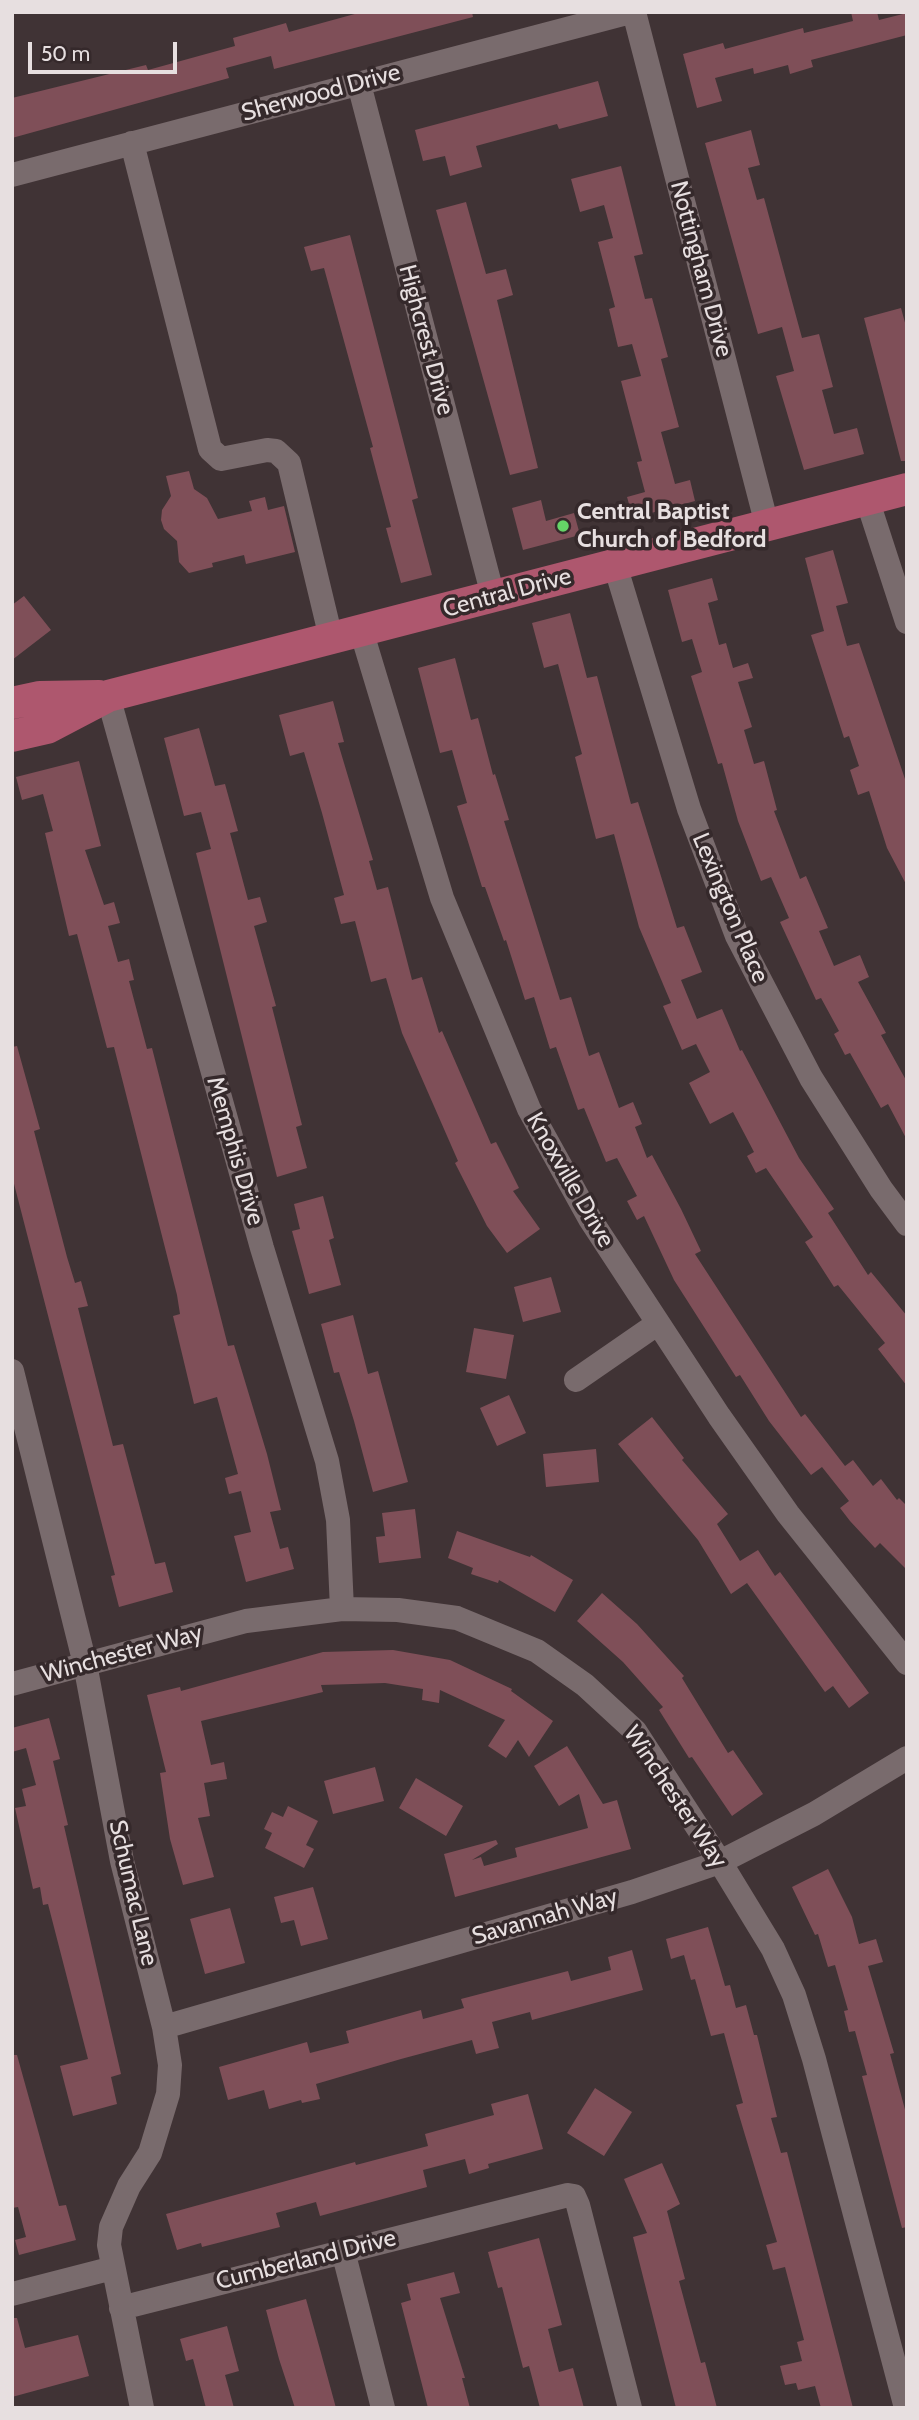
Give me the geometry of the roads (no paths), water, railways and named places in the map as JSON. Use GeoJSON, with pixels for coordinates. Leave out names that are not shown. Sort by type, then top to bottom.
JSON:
{"type":"FeatureCollection","features":[{"type":"Feature","properties":{"kind":"main road","name":"Central Drive"},"geometry":{"type":"LineString","coordinates":[[12,736],[47,728],[108,696],[907,489]]}},
{"type":"Feature","properties":{"kind":"main road","name":"Central Drive"},"geometry":{"type":"LineString","coordinates":[[12,703],[40,697],[108,696]]}},
{"type":"Feature","properties":{"kind":"street","name":"Sherwood Drive"},"geometry":{"type":"LineString","coordinates":[[12,175],[632,12]]}},
{"type":"Feature","properties":{"kind":"street","name":"Nottingham Drive"},"geometry":{"type":"LineString","coordinates":[[632,12],[767,525]]}},
{"type":"Feature","properties":{"kind":"street","name":"Highcrest Drive"},"geometry":{"type":"LineString","coordinates":[[359,84],[494,596]]}},
{"type":"Feature","properties":{"kind":"street"},"geometry":{"type":"LineString","coordinates":[[132,143],[211,449],[221,459],[267,450],[276,451],[289,463],[331,638]]}},
{"type":"Feature","properties":{"kind":"street"},"geometry":{"type":"LineString","coordinates":[[867,499],[907,622]]}},
{"type":"Feature","properties":{"kind":"street","name":"Lexington Place"},"geometry":{"type":"LineString","coordinates":[[615,565],[689,809],[737,936],[811,1078],[881,1189],[907,1224]]}},
{"type":"Feature","properties":{"kind":"street","name":"Knoxville Drive"},"geometry":{"type":"LineString","coordinates":[[361,631],[442,898],[529,1110],[590,1219],[657,1324],[788,1514],[907,1663]]}},
{"type":"Feature","properties":{"kind":"street","name":"Memphis Drive"},"geometry":{"type":"LineString","coordinates":[[108,696],[262,1248],[327,1461],[338,1520],[342,1609]]}},
{"type":"Feature","properties":{"kind":"street"},"geometry":{"type":"LineString","coordinates":[[576,1380],[657,1324]]}},
{"type":"Feature","properties":{"kind":"street","name":"Schumac Lane"},"geometry":{"type":"LineString","coordinates":[[12,1371],[86,1664],[122,1861],[164,2027],[170,2066],[168,2094],[150,2153],[129,2186],[111,2227],[108,2245],[142,2408]]}},
{"type":"Feature","properties":{"kind":"street","name":"Winchester Way"},"geometry":{"type":"LineString","coordinates":[[12,1684],[246,1621],[342,1609],[398,1610],[457,1618],[511,1638],[537,1651],[585,1685],[635,1731],[773,1949],[794,1995],[814,2059],[906,2408]]}},
{"type":"Feature","properties":{"kind":"street","name":"Savannah Way"},"geometry":{"type":"LineString","coordinates":[[164,2027],[632,1892],[720,1862],[814,1814],[907,1758]]}},
{"type":"Feature","properties":{"kind":"street","name":"Cumberland Drive"},"geometry":{"type":"LineString","coordinates":[[121,2308],[568,2194],[574,2196],[629,2408]]}},
{"type":"Feature","properties":{"kind":"street"},"geometry":{"type":"LineString","coordinates":[[343,2250],[383,2408]]}},
{"type":"Feature","properties":{"kind":"street"},"geometry":{"type":"LineString","coordinates":[[12,2294],[113,2268]]}},
{"type":"Feature","properties":{"kind":"place","name":"Central Baptist Church of Bedford"},"geometry":{"type":"Point","coordinates":[563,526]}}]}
